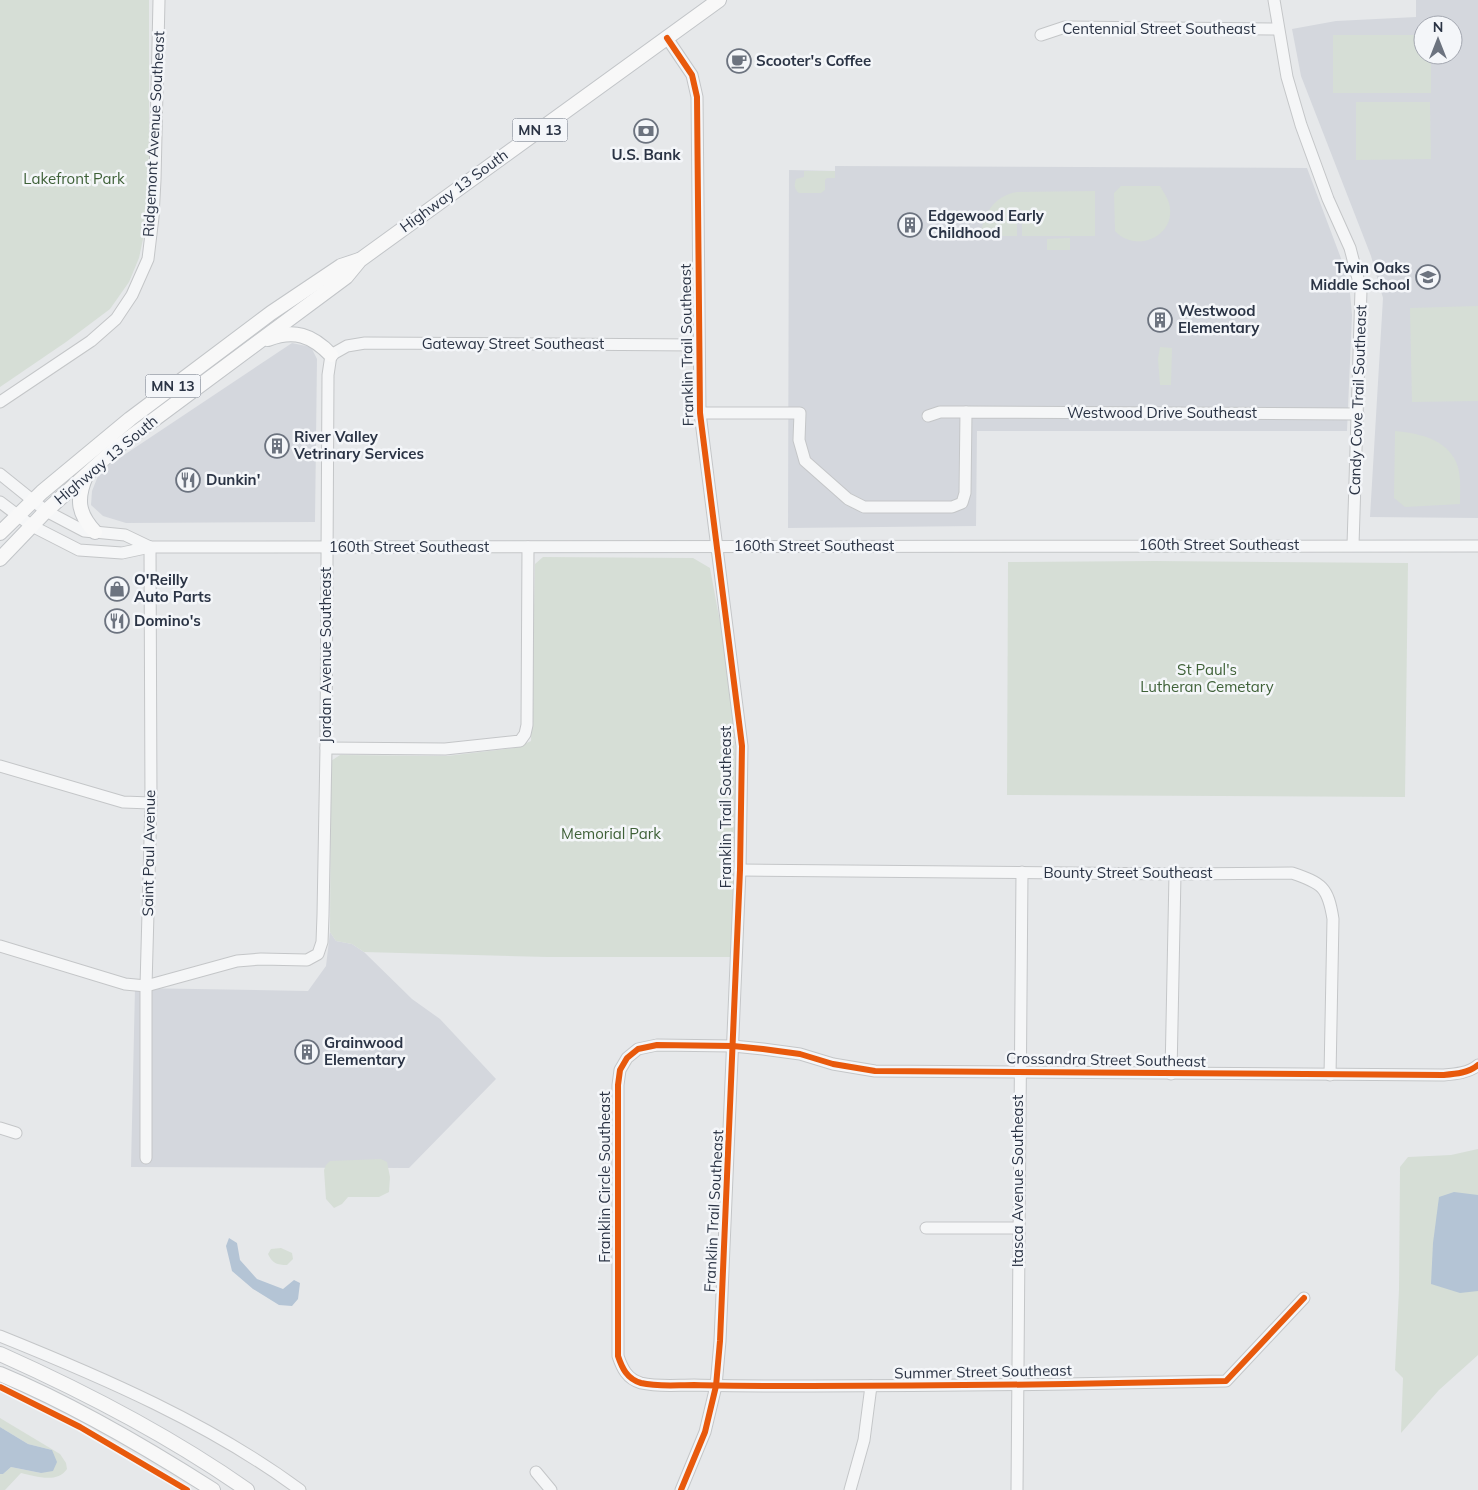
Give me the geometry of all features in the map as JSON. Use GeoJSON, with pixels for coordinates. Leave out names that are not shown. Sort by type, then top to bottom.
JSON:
{"type":"FeatureCollection","features":[{"type":"Feature","properties":{"kind":"main road","name":"Highway 13 South"},"geometry":{"type":"LineString","coordinates":[[0,559],[46,511],[117,447],[346,277],[360,260],[719,0]]}},
{"type":"Feature","properties":{"kind":"main road","name":"Highway 13 South"},"geometry":{"type":"LineString","coordinates":[[0,533],[33,500],[130,419],[271,313],[341,266],[360,260]]}},
{"type":"Feature","properties":{"kind":"main road"},"geometry":{"type":"LineString","coordinates":[[258,342],[278,335],[297,334],[309,337],[331,355]]}},
{"type":"Feature","properties":{"kind":"main road"},"geometry":{"type":"LineString","coordinates":[[87,473],[80,488],[80,509],[86,522],[94,532]]}},
{"type":"Feature","properties":{"kind":"main road"},"geometry":{"type":"LineString","coordinates":[[0,1354],[55,1378],[126,1416],[210,1465],[247,1490]]}},
{"type":"Feature","properties":{"kind":"main road"},"geometry":{"type":"LineString","coordinates":[[0,1374],[83,1415],[160,1457],[212,1490]]}},
{"type":"Feature","properties":{"kind":"street","name":"Ridgemont Avenue Southeast"},"geometry":{"type":"LineString","coordinates":[[0,402],[91,341],[116,319],[132,295],[148,259],[153,217],[160,0]]}},
{"type":"Feature","properties":{"kind":"street","name":"Candy Cove Trail Southeast"},"geometry":{"type":"LineString","coordinates":[[1274,0],[1287,77],[1301,125],[1328,198],[1350,248],[1362,290],[1353,544]]}},
{"type":"Feature","properties":{"kind":"street","name":"Centennial Street Southeast"},"geometry":{"type":"LineString","coordinates":[[1041,35],[1065,27],[1278,29]]}},
{"type":"Feature","properties":{"kind":"street","name":"Franklin Trail Southeast"},"geometry":{"type":"LineString","coordinates":[[667,38],[692,75],[697,97],[700,413],[742,746],[740,870],[720,1341],[716,1386],[705,1432],[680,1490]]}},
{"type":"Feature","properties":{"kind":"street","name":"Gateway Street Southeast"},"geometry":{"type":"LineString","coordinates":[[331,355],[347,346],[365,343],[698,345]]}},
{"type":"Feature","properties":{"kind":"street","name":"Jordan Avenue Southeast"},"geometry":{"type":"LineString","coordinates":[[146,986],[237,961],[261,959],[307,960],[318,954],[322,942],[326,748],[328,374],[331,355]]}},
{"type":"Feature","properties":{"kind":"street","name":"Westwood Drive Southeast"},"geometry":{"type":"LineString","coordinates":[[928,416],[940,412],[1358,414]]}},
{"type":"Feature","properties":{"kind":"street"},"geometry":{"type":"LineString","coordinates":[[700,413],[800,413],[800,440],[805,461],[848,499],[864,507],[952,507],[962,503],[965,493],[966,412]]}},
{"type":"Feature","properties":{"kind":"street","name":"160th Street Southeast"},"geometry":{"type":"LineString","coordinates":[[0,474],[46,511],[84,531],[125,535],[150,547]]}},
{"type":"Feature","properties":{"kind":"street","name":"160th Street Southeast"},"geometry":{"type":"LineString","coordinates":[[0,502],[32,526],[79,550],[122,553],[150,547],[1353,544],[1478,546]]}},
{"type":"Feature","properties":{"kind":"street","name":"Saint Paul Avenue"},"geometry":{"type":"LineString","coordinates":[[146,1158],[146,986],[151,803],[150,547]]}},
{"type":"Feature","properties":{"kind":"street"},"geometry":{"type":"LineString","coordinates":[[326,748],[445,749],[520,741],[525,734],[527,725],[528,547]]}},
{"type":"Feature","properties":{"kind":"street"},"geometry":{"type":"LineString","coordinates":[[0,766],[123,802],[151,803]]}},
{"type":"Feature","properties":{"kind":"street","name":"Bounty Street Southeast"},"geometry":{"type":"LineString","coordinates":[[740,870],[1175,874],[1292,873],[1321,885],[1330,900],[1333,919],[1330,1075]]}},
{"type":"Feature","properties":{"kind":"street","name":"Itasca Avenue Southeast"},"geometry":{"type":"LineString","coordinates":[[1017,1490],[1022,872]]}},
{"type":"Feature","properties":{"kind":"street"},"geometry":{"type":"LineString","coordinates":[[1171,1074],[1175,874]]}},
{"type":"Feature","properties":{"kind":"street"},"geometry":{"type":"LineString","coordinates":[[0,946],[125,984],[146,986]]}},
{"type":"Feature","properties":{"kind":"street","name":"Franklin Circle Southeast"},"geometry":{"type":"LineString","coordinates":[[628,1376],[621,1367],[618,1356],[618,1085],[620,1070],[626,1058],[638,1049],[657,1045],[733,1046]]}},
{"type":"Feature","properties":{"kind":"street","name":"Crossandra Street Southeast"},"geometry":{"type":"LineString","coordinates":[[733,1046],[800,1054],[833,1064],[875,1071],[1442,1075],[1473,1069],[1478,1065]]}},
{"type":"Feature","properties":{"kind":"street"},"geometry":{"type":"LineString","coordinates":[[0,1128],[16,1133]]}},
{"type":"Feature","properties":{"kind":"street"},"geometry":{"type":"LineString","coordinates":[[926,1228],[1018,1228]]}},
{"type":"Feature","properties":{"kind":"street","name":"Summer Street Southeast"},"geometry":{"type":"LineString","coordinates":[[628,1376],[638,1382],[651,1384],[716,1386],[1017,1386],[1226,1381],[1304,1298]]}},
{"type":"Feature","properties":{"kind":"street"},"geometry":{"type":"LineString","coordinates":[[0,1336],[95,1375],[140,1396],[258,1461],[300,1490]]}},
{"type":"Feature","properties":{"kind":"street"},"geometry":{"type":"LineString","coordinates":[[850,1490],[864,1440],[871,1386]]}},
{"type":"Feature","properties":{"kind":"street"},"geometry":{"type":"LineString","coordinates":[[536,1472],[551,1490]]}},
{"type":"Feature","properties":{"kind":"shaded area","name":"Twin Oaks Middle School"},"geometry":{"type":"Polygon","coordinates":[[[1416,0],[1478,0],[1478,518],[1370,517],[1383,298],[1371,256],[1301,76],[1292,29],[1336,21],[1413,17],[1413,65],[1463,65],[1463,15],[1416,15],[1416,0]]]}},
{"type":"Feature","properties":{"kind":"shaded area"},"geometry":{"type":"Polygon","coordinates":[[[835,166],[1307,168],[1342,261],[1350,293],[1352,315],[1347,431],[977,431],[976,526],[788,528],[789,170],[835,171],[835,166]]]}},
{"type":"Feature","properties":{"kind":"shaded area"},"geometry":{"type":"Polygon","coordinates":[[[292,343],[311,347],[317,359],[315,522],[126,523],[103,516],[91,505],[92,491],[100,471],[292,343]]]}},
{"type":"Feature","properties":{"kind":"shaded area"},"geometry":{"type":"Polygon","coordinates":[[[330,932],[336,941],[352,944],[364,952],[412,999],[440,1019],[496,1079],[409,1168],[131,1167],[135,988],[308,991],[326,966],[330,932]]]}},
{"type":"Feature","properties":{"kind":"green space","name":"Lakefront Park"},"geometry":{"type":"Polygon","coordinates":[[[0,0],[149,0],[149,157],[146,225],[139,258],[129,282],[110,309],[0,387],[0,0]]]}},
{"type":"Feature","properties":{"kind":"green space"},"geometry":{"type":"Polygon","coordinates":[[[1333,35],[1413,35],[1413,65],[1431,65],[1431,93],[1333,93],[1333,35]]]}},
{"type":"Feature","properties":{"kind":"green space"},"geometry":{"type":"Polygon","coordinates":[[[1356,102],[1430,102],[1431,159],[1356,160],[1356,102]]]}},
{"type":"Feature","properties":{"kind":"green space"},"geometry":{"type":"Polygon","coordinates":[[[804,171],[835,171],[835,178],[827,178],[825,180],[825,190],[821,193],[799,193],[795,188],[795,181],[804,177],[804,171]]]}},
{"type":"Feature","properties":{"kind":"green space"},"geometry":{"type":"Polygon","coordinates":[[[1121,186],[1160,186],[1169,203],[1170,215],[1167,225],[1153,238],[1144,241],[1134,241],[1124,238],[1115,231],[1114,193],[1121,186]]]}},
{"type":"Feature","properties":{"kind":"green space"},"geometry":{"type":"Polygon","coordinates":[[[1095,191],[1095,236],[1022,236],[1022,210],[1017,209],[1017,236],[981,236],[984,221],[991,207],[1002,197],[1009,194],[1017,192],[1095,191]]]}},
{"type":"Feature","properties":{"kind":"green space"},"geometry":{"type":"Polygon","coordinates":[[[1070,238],[1070,250],[1047,250],[1047,239],[1070,238]]]}},
{"type":"Feature","properties":{"kind":"green space"},"geometry":{"type":"Polygon","coordinates":[[[1478,306],[1478,401],[1412,402],[1410,308],[1478,306]]]}},
{"type":"Feature","properties":{"kind":"green space"},"geometry":{"type":"Polygon","coordinates":[[[1160,347],[1172,348],[1171,385],[1160,385],[1158,359],[1160,347]]]}},
{"type":"Feature","properties":{"kind":"green space"},"geometry":{"type":"Polygon","coordinates":[[[1395,431],[1412,433],[1428,438],[1436,441],[1449,451],[1457,463],[1460,480],[1460,504],[1405,507],[1394,498],[1395,431]]]}},
{"type":"Feature","properties":{"kind":"green space","name":"Memorial Park"},"geometry":{"type":"Polygon","coordinates":[[[543,557],[693,558],[710,568],[729,671],[733,711],[736,772],[731,957],[547,957],[364,952],[352,944],[336,941],[330,932],[331,761],[340,755],[447,756],[515,748],[531,741],[535,564],[543,557]]]}},
{"type":"Feature","properties":{"kind":"green space","name":"St Paul's Lutheran Cemetary"},"geometry":{"type":"Polygon","coordinates":[[[1008,562],[1408,563],[1405,797],[1007,795],[1008,562]]]}},
{"type":"Feature","properties":{"kind":"green space"},"geometry":{"type":"Polygon","coordinates":[[[1478,1149],[1478,1355],[1439,1390],[1401,1433],[1403,1378],[1395,1370],[1399,1290],[1400,1167],[1408,1157],[1451,1155],[1478,1149]]]}},
{"type":"Feature","properties":{"kind":"green space"},"geometry":{"type":"Polygon","coordinates":[[[381,1159],[387,1162],[390,1177],[389,1192],[379,1197],[348,1197],[342,1204],[334,1208],[326,1199],[324,1170],[330,1161],[381,1159]]]}},
{"type":"Feature","properties":{"kind":"green space"},"geometry":{"type":"Polygon","coordinates":[[[281,1248],[292,1253],[293,1259],[287,1265],[275,1263],[268,1254],[271,1249],[281,1248]]]}},
{"type":"Feature","properties":{"kind":"green space"},"geometry":{"type":"Polygon","coordinates":[[[0,1418],[60,1454],[66,1463],[67,1469],[63,1474],[46,1478],[21,1473],[5,1490],[0,1490],[0,1474],[3,1474],[11,1467],[41,1473],[52,1450],[28,1444],[0,1427],[0,1418]]]}},
{"type":"Feature","properties":{"kind":"water"},"geometry":{"type":"Polygon","coordinates":[[[1454,1192],[1478,1195],[1478,1291],[1460,1293],[1431,1284],[1433,1243],[1439,1197],[1454,1192]]]}},
{"type":"Feature","properties":{"kind":"water"},"geometry":{"type":"Polygon","coordinates":[[[229,1238],[237,1243],[240,1260],[257,1279],[283,1289],[294,1280],[300,1283],[298,1299],[292,1306],[279,1305],[253,1289],[232,1271],[226,1246],[229,1238]]]}},
{"type":"Feature","properties":{"kind":"water"},"geometry":{"type":"Polygon","coordinates":[[[0,1427],[28,1444],[52,1450],[57,1462],[53,1471],[41,1473],[11,1467],[3,1474],[0,1474],[0,1427]]]}},
{"type":"Feature","properties":{"kind":"cycle path"},"geometry":{"type":"LineString","coordinates":[[667,38],[692,75],[697,97],[700,413],[742,746],[740,870],[720,1341],[716,1386],[705,1432],[681,1490]]}},
{"type":"Feature","properties":{"kind":"cycle path"},"geometry":{"type":"LineString","coordinates":[[1304,1298],[1226,1381],[863,1386],[654,1385],[641,1383],[632,1379],[626,1372],[618,1356],[618,1085],[620,1070],[627,1058],[638,1049],[657,1045],[733,1046],[763,1049],[800,1054],[833,1064],[875,1071],[1443,1075],[1457,1074],[1478,1065]]}},
{"type":"Feature","properties":{"kind":"cycle path"},"geometry":{"type":"LineString","coordinates":[[0,1387],[80,1427],[187,1490]]}},
{"type":"Feature","properties":{"kind":"place","name":"Scooter's Coffee"},"geometry":{"type":"Point","coordinates":[739,61]}},
{"type":"Feature","properties":{"kind":"place","name":"U.S. Bank"},"geometry":{"type":"Point","coordinates":[646,131]}},
{"type":"Feature","properties":{"kind":"place","name":"Edgewood Early Childhood"},"geometry":{"type":"Point","coordinates":[910,225]}},
{"type":"Feature","properties":{"kind":"place","name":"Twin Oaks Middle School"},"geometry":{"type":"Point","coordinates":[1428,277]}},
{"type":"Feature","properties":{"kind":"place","name":"Westwood Elementary"},"geometry":{"type":"Point","coordinates":[1160,320]}},
{"type":"Feature","properties":{"kind":"place","name":"River Valley Vetrinary Services"},"geometry":{"type":"Point","coordinates":[277,446]}},
{"type":"Feature","properties":{"kind":"place","name":"Dunkin'"},"geometry":{"type":"Point","coordinates":[188,480]}},
{"type":"Feature","properties":{"kind":"place","name":"O'Reilly Auto Parts"},"geometry":{"type":"Point","coordinates":[117,589]}},
{"type":"Feature","properties":{"kind":"place","name":"Domino's"},"geometry":{"type":"Point","coordinates":[117,621]}},
{"type":"Feature","properties":{"kind":"place","name":"Grainwood Elementary"},"geometry":{"type":"Point","coordinates":[307,1052]}}]}
